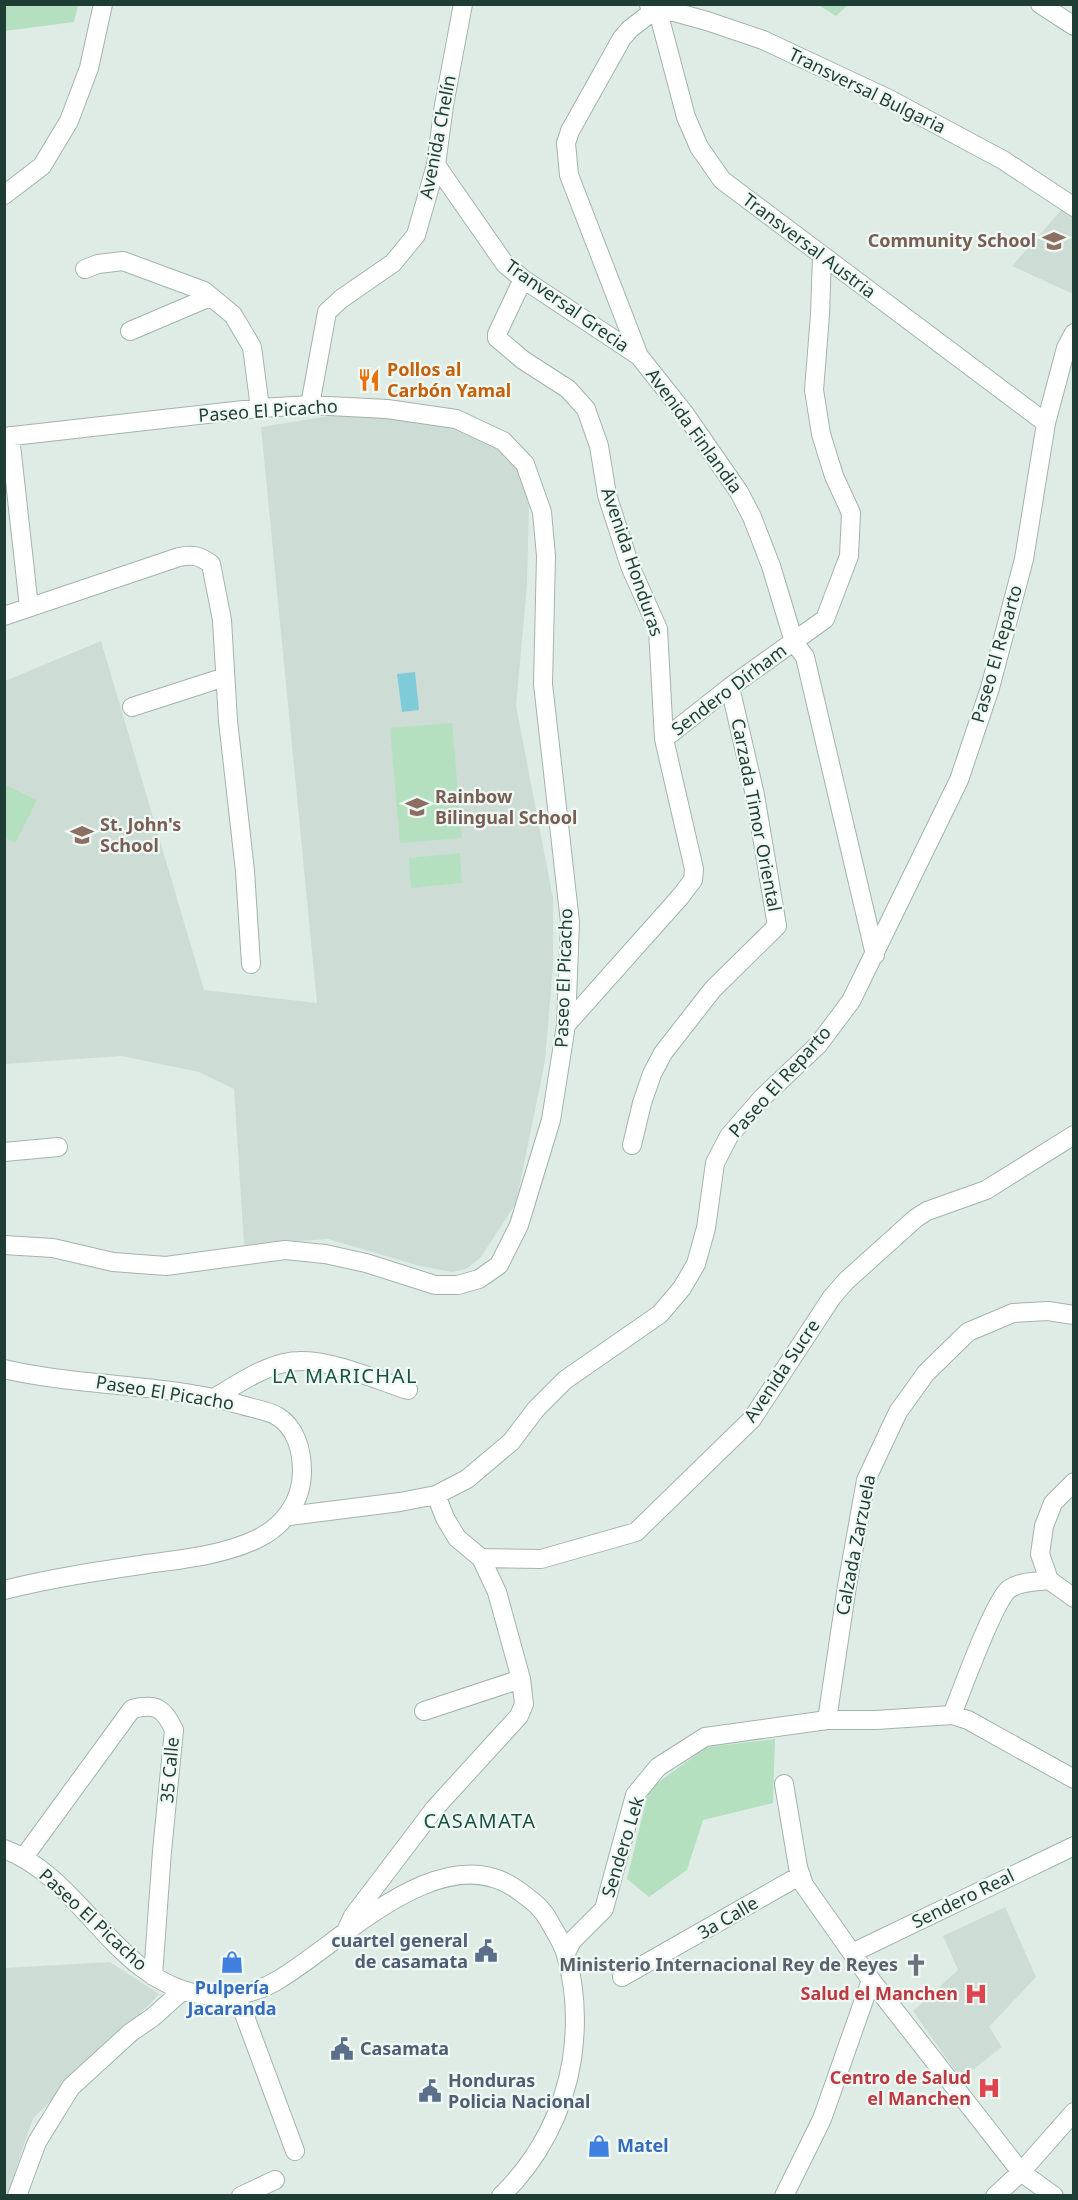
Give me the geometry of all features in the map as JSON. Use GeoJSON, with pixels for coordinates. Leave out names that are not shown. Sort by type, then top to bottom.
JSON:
{"type":"FeatureCollection","features":[{"type":"Feature","properties":{"kind":"street"},"geometry":{"type":"LineString","coordinates":[[4,195],[42,166],[69,121],[89,68],[103,4]]}},
{"type":"Feature","properties":{"kind":"street","name":"Avenida Chelín"},"geometry":{"type":"LineString","coordinates":[[310,405],[327,312],[348,293],[393,263],[414,238],[436,165],[444,105],[463,4]]}},
{"type":"Feature","properties":{"kind":"street"},"geometry":{"type":"LineString","coordinates":[[1040,4],[1074,26]]}},
{"type":"Feature","properties":{"kind":"street","name":"Transversal Bulgaria"},"geometry":{"type":"LineString","coordinates":[[653,6],[708,21],[763,40],[878,94],[1003,159],[1074,207]]}},
{"type":"Feature","properties":{"kind":"street","name":"Transversal Austria"},"geometry":{"type":"LineString","coordinates":[[653,6],[686,117],[699,147],[722,180],[1046,423]]}},
{"type":"Feature","properties":{"kind":"street","name":"Avenida Finlandia"},"geometry":{"type":"LineString","coordinates":[[653,6],[622,38],[570,131],[566,143],[569,175],[639,356],[685,414],[740,492],[752,517],[771,566],[794,642],[805,657],[875,955]]}},
{"type":"Feature","properties":{"kind":"street","name":"Tranversal Grecia"},"geometry":{"type":"LineString","coordinates":[[436,165],[499,257],[523,279],[639,356]]}},
{"type":"Feature","properties":{"kind":"street","name":"Sendero Dírham"},"geometry":{"type":"LineString","coordinates":[[664,739],[730,687],[825,619],[849,556],[851,513],[834,476],[821,434],[814,390],[822,256]]}},
{"type":"Feature","properties":{"kind":"street"},"geometry":{"type":"LineString","coordinates":[[85,269],[98,264],[123,261],[204,291],[233,315],[252,346],[260,408]]}},
{"type":"Feature","properties":{"kind":"street","name":"Avenida Honduras"},"geometry":{"type":"LineString","coordinates":[[523,279],[497,338],[523,360],[567,389],[586,409],[599,446],[607,495],[630,566],[658,629],[664,739],[694,869],[693,880],[566,1025]]}},
{"type":"Feature","properties":{"kind":"street"},"geometry":{"type":"LineString","coordinates":[[130,331],[210,297]]}},
{"type":"Feature","properties":{"kind":"street","name":"Paseo El Reparto"},"geometry":{"type":"LineString","coordinates":[[288,1516],[400,1502],[436,1495],[467,1479],[511,1442],[536,1409],[565,1380],[660,1314],[682,1288],[696,1264],[706,1228],[715,1163],[729,1136],[763,1097],[818,1045],[851,1001],[959,780],[990,688],[1024,559],[1046,423],[1066,348],[1074,333]]}},
{"type":"Feature","properties":{"kind":"street","name":"Paseo El Picacho"},"geometry":{"type":"LineString","coordinates":[[4,1245],[53,1248],[113,1262],[166,1266],[285,1250],[325,1254],[366,1263],[435,1285],[458,1285],[479,1279],[499,1265],[519,1226],[551,1120],[566,1025],[570,922],[543,684],[546,556],[542,512],[525,465],[503,441],[456,419],[387,409],[310,405],[260,408],[7,436]]}},
{"type":"Feature","properties":{"kind":"street"},"geometry":{"type":"LineString","coordinates":[[7,436],[29,607]]}},
{"type":"Feature","properties":{"kind":"street"},"geometry":{"type":"LineString","coordinates":[[4,615],[179,557],[200,556],[211,564],[222,620],[234,787],[245,871],[250,964]]}},
{"type":"Feature","properties":{"kind":"street"},"geometry":{"type":"LineString","coordinates":[[132,707],[225,677]]}},
{"type":"Feature","properties":{"kind":"street","name":"Carzada Timor Oriental"},"geometry":{"type":"LineString","coordinates":[[632,1145],[642,1103],[652,1074],[663,1053],[713,989],[777,926],[755,795],[730,687]]}},
{"type":"Feature","properties":{"kind":"street","name":"Avenida Sucre"},"geometry":{"type":"LineString","coordinates":[[481,1558],[541,1558],[636,1532],[752,1419],[832,1297],[846,1281],[908,1224],[927,1211],[986,1190],[1074,1135]]}},
{"type":"Feature","properties":{"kind":"street"},"geometry":{"type":"LineString","coordinates":[[4,1152],[58,1147]]}},
{"type":"Feature","properties":{"kind":"street","name":"Calzada Zarzuela"},"geometry":{"type":"LineString","coordinates":[[827,1720],[866,1480],[898,1412],[926,1373],[968,1332],[1013,1313],[1048,1311],[1074,1315]]}},
{"type":"Feature","properties":{"kind":"street"},"geometry":{"type":"LineString","coordinates":[[214,1398],[258,1373],[285,1363],[310,1361],[339,1367],[408,1390]]}},
{"type":"Feature","properties":{"kind":"street","name":"Paseo El Picacho"},"geometry":{"type":"LineString","coordinates":[[8,1372],[214,1398],[276,1415],[290,1429],[301,1450],[302,1482],[288,1516]]}},
{"type":"Feature","properties":{"kind":"street"},"geometry":{"type":"LineString","coordinates":[[1074,1482],[1053,1503],[1044,1526],[1040,1554],[1049,1580],[1074,1598]]}},
{"type":"Feature","properties":{"kind":"street"},"geometry":{"type":"LineString","coordinates":[[346,1930],[353,1916],[435,1808],[519,1716],[524,1704],[521,1679],[497,1592],[481,1558],[457,1538],[445,1518],[436,1495]]}},
{"type":"Feature","properties":{"kind":"street"},"geometry":{"type":"LineString","coordinates":[[4,1590],[50,1578],[199,1556],[258,1539],[288,1516]]}},
{"type":"Feature","properties":{"kind":"street"},"geometry":{"type":"LineString","coordinates":[[1049,1580],[1023,1582],[1008,1590],[993,1615],[952,1715],[968,1720],[1074,1779]]}},
{"type":"Feature","properties":{"kind":"street"},"geometry":{"type":"LineString","coordinates":[[424,1712],[521,1679]]}},
{"type":"Feature","properties":{"kind":"street","name":"35 Calle"},"geometry":{"type":"LineString","coordinates":[[24,1857],[132,1709],[145,1706],[159,1709],[168,1716],[174,1730],[153,1976]]}},
{"type":"Feature","properties":{"kind":"street","name":"Sendero Lek"},"geometry":{"type":"LineString","coordinates":[[566,1953],[572,1941],[604,1909],[635,1796],[658,1767],[705,1737],[827,1720],[876,1720],[952,1715]]}},
{"type":"Feature","properties":{"kind":"street"},"geometry":{"type":"LineString","coordinates":[[784,1784],[798,1867],[804,1885],[871,1980],[1021,2172],[1054,2196]]}},
{"type":"Feature","properties":{"kind":"street","name":"Sendero Real"},"geometry":{"type":"LineString","coordinates":[[852,1953],[1074,1846]]}},
{"type":"Feature","properties":{"kind":"street","name":"Paseo El Picacho"},"geometry":{"type":"LineString","coordinates":[[4,1849],[24,1857],[53,1879],[110,1939],[153,1976],[182,1991],[207,1996],[237,1995],[278,1980],[346,1930],[422,1884],[467,1873],[506,1881],[543,1910],[566,1953],[575,2006],[575,2037],[570,2074],[557,2113],[539,2151],[518,2179],[501,2196]]}},
{"type":"Feature","properties":{"kind":"street","name":"3a Calle"},"geometry":{"type":"LineString","coordinates":[[622,1977],[801,1875]]}},
{"type":"Feature","properties":{"kind":"street"},"geometry":{"type":"LineString","coordinates":[[784,2196],[822,2119],[871,1980]]}},
{"type":"Feature","properties":{"kind":"street"},"geometry":{"type":"LineString","coordinates":[[17,2196],[37,2142],[71,2086],[130,2033],[153,2017],[182,1991]]}},
{"type":"Feature","properties":{"kind":"street"},"geometry":{"type":"LineString","coordinates":[[237,1995],[295,2151]]}},
{"type":"Feature","properties":{"kind":"street"},"geometry":{"type":"LineString","coordinates":[[995,2196],[1021,2172],[1074,2112]]}},
{"type":"Feature","properties":{"kind":"street"},"geometry":{"type":"LineString","coordinates":[[241,2196],[275,2180]]}},
{"type":"Feature","properties":{"kind":"shaded area","name":"Community School"},"geometry":{"type":"Polygon","coordinates":[[[1062,209],[1073,216],[1073,294],[1012,266],[1062,209]]]}},
{"type":"Feature","properties":{"kind":"shaded area","name":"Rainbow Bilingual School"},"geometry":{"type":"Polygon","coordinates":[[[336,415],[437,422],[498,445],[517,464],[529,508],[527,585],[516,706],[553,898],[553,964],[545,1061],[516,1203],[481,1257],[466,1269],[452,1272],[420,1266],[328,1239],[244,1245],[234,1089],[199,1072],[122,1056],[5,1064],[5,681],[101,641],[204,990],[317,1003],[261,427],[336,415]]]}},
{"type":"Feature","properties":{"kind":"shaded area","name":"Salud el Manchen"},"geometry":{"type":"Polygon","coordinates":[[[1005,1907],[1036,1977],[989,2027],[1002,2047],[961,2079],[913,2011],[958,1970],[943,1936],[1005,1907]]]}},
{"type":"Feature","properties":{"kind":"shaded area"},"geometry":{"type":"Polygon","coordinates":[[[110,1962],[159,1994],[115,2040],[33,2118],[5,2196],[5,1968],[110,1962]]]}},
{"type":"Feature","properties":{"kind":"green space"},"geometry":{"type":"Polygon","coordinates":[[[848,4],[836,16],[818,5],[848,4]]]}},
{"type":"Feature","properties":{"kind":"green space"},"geometry":{"type":"Polygon","coordinates":[[[4,5],[78,5],[74,22],[5,31],[4,5]]]}},
{"type":"Feature","properties":{"kind":"green space"},"geometry":{"type":"Polygon","coordinates":[[[452,723],[462,838],[400,843],[390,728],[452,723]]]}},
{"type":"Feature","properties":{"kind":"green space"},"geometry":{"type":"Polygon","coordinates":[[[5,785],[37,800],[15,843],[5,838],[5,785]]]}},
{"type":"Feature","properties":{"kind":"green space"},"geometry":{"type":"Polygon","coordinates":[[[460,853],[462,883],[411,888],[409,858],[460,853]]]}},
{"type":"Feature","properties":{"kind":"green space"},"geometry":{"type":"Polygon","coordinates":[[[775,1739],[773,1803],[703,1820],[687,1870],[649,1897],[627,1879],[649,1789],[707,1747],[775,1739]]]}},
{"type":"Feature","properties":{"kind":"water"},"geometry":{"type":"Polygon","coordinates":[[[415,672],[419,710],[402,712],[397,674],[415,672]]]}},
{"type":"Feature","properties":{"kind":"place","name":"Community School"},"geometry":{"type":"Point","coordinates":[1054,241]}},
{"type":"Feature","properties":{"kind":"place","name":"Pollos al Carbón Yamal"},"geometry":{"type":"Point","coordinates":[369,380]}},
{"type":"Feature","properties":{"kind":"place","name":"Rainbow Bilingual School"},"geometry":{"type":"Point","coordinates":[417,807]}},
{"type":"Feature","properties":{"kind":"place","name":"St. John's School"},"geometry":{"type":"Point","coordinates":[82,835]}},
{"type":"Feature","properties":{"kind":"place","name":"cuartel general de casamata"},"geometry":{"type":"Point","coordinates":[486,1951]}},
{"type":"Feature","properties":{"kind":"place","name":"Pulpería Jacaranda"},"geometry":{"type":"Point","coordinates":[232,1962]}},
{"type":"Feature","properties":{"kind":"place","name":"Ministerio Internacional Rey de Reyes"},"geometry":{"type":"Point","coordinates":[916,1965]}},
{"type":"Feature","properties":{"kind":"place","name":"Salud el Manchen"},"geometry":{"type":"Point","coordinates":[976,1994]}},
{"type":"Feature","properties":{"kind":"place","name":"Casamata"},"geometry":{"type":"Point","coordinates":[342,2049]}},
{"type":"Feature","properties":{"kind":"place","name":"Centro de Salud el Manchen"},"geometry":{"type":"Point","coordinates":[989,2088]}},
{"type":"Feature","properties":{"kind":"place","name":"Honduras Policia Nacional"},"geometry":{"type":"Point","coordinates":[430,2091]}},
{"type":"Feature","properties":{"kind":"place","name":"Matel"},"geometry":{"type":"Point","coordinates":[599,2146]}},
{"type":"Feature","properties":{"kind":"district","name":"LA MARICHAL"},"geometry":{"type":"Point","coordinates":[345,1376]}},
{"type":"Feature","properties":{"kind":"district","name":"CASAMATA"},"geometry":{"type":"Point","coordinates":[480,1821]}}]}
